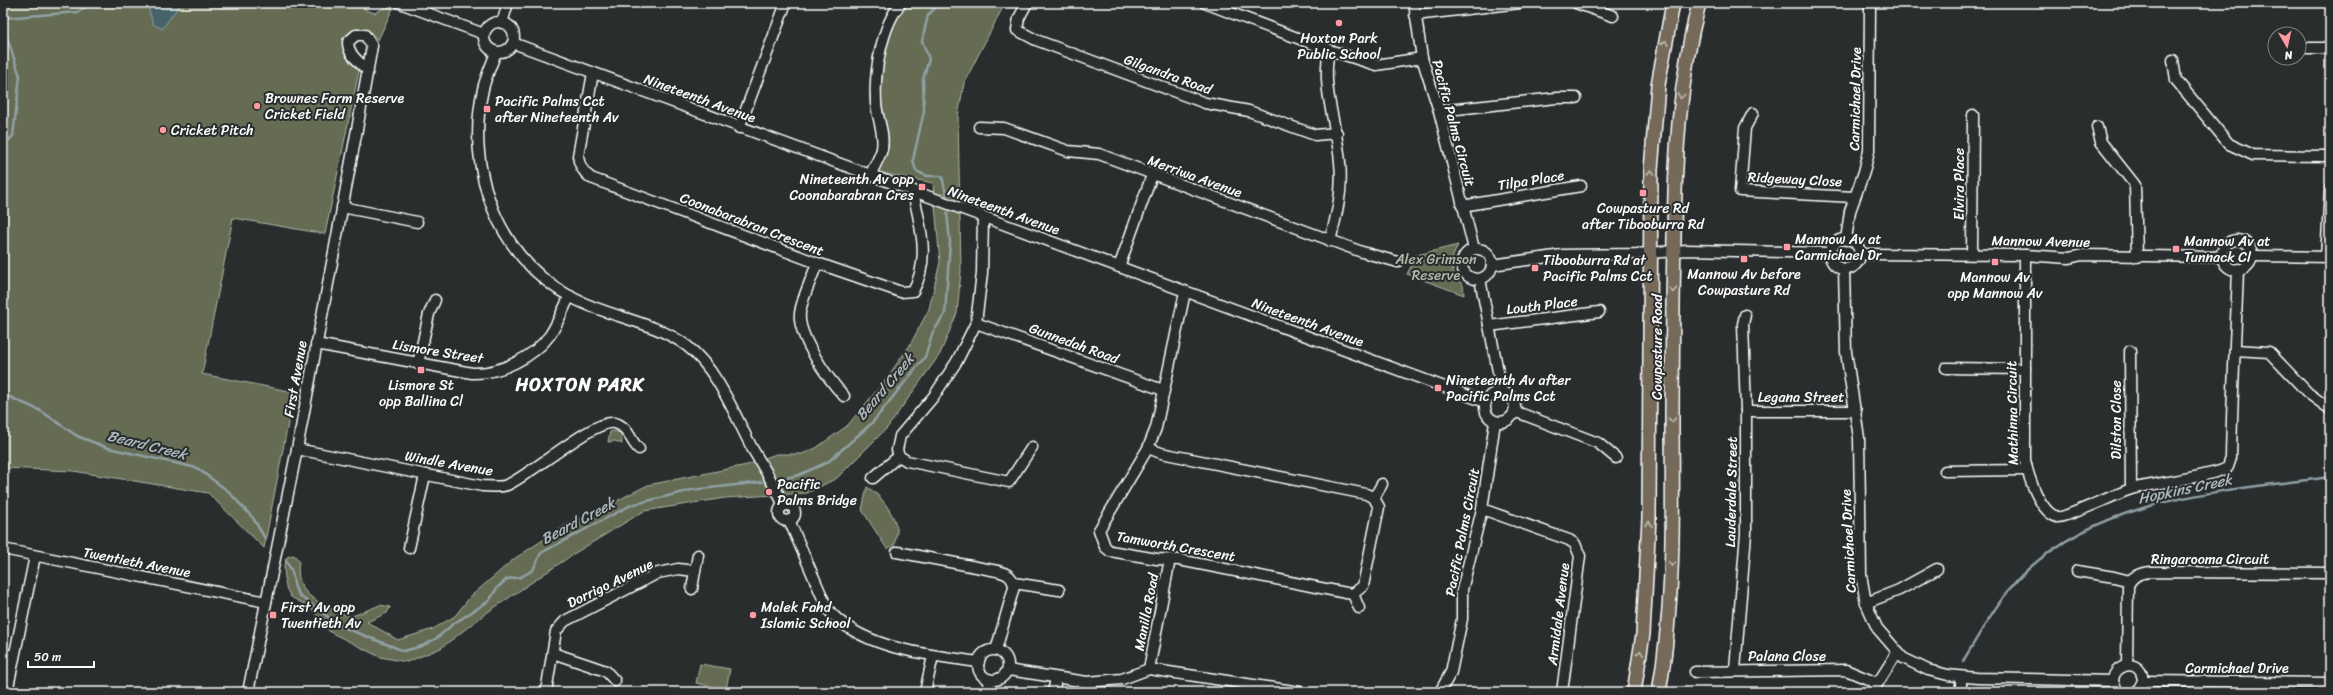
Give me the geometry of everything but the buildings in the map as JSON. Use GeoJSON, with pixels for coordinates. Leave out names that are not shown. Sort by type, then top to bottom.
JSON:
{"type":"FeatureCollection","features":[{"type":"Feature","properties":{"kind":"main road","name":"Cowpasture Road"},"geometry":{"type":"LineString","coordinates":[[1634,692],[1643,634],[1649,518],[1651,170],[1658,85],[1674,3]]}},
{"type":"Feature","properties":{"kind":"main road","name":"Cowpasture Road"},"geometry":{"type":"LineString","coordinates":[[1658,692],[1665,642],[1673,548],[1674,251],[1675,183],[1679,110],[1686,59],[1699,3]]}},
{"type":"Feature","properties":{"kind":"street"},"geometry":{"type":"LineString","coordinates":[[400,3],[484,34]]}},
{"type":"Feature","properties":{"kind":"street"},"geometry":{"type":"LineString","coordinates":[[502,23],[508,3]]}},
{"type":"Feature","properties":{"kind":"street"},"geometry":{"type":"LineString","coordinates":[[739,128],[786,3]]}},
{"type":"Feature","properties":{"kind":"street"},"geometry":{"type":"LineString","coordinates":[[871,174],[882,148],[882,133],[876,104],[879,54],[894,11],[901,3]]}},
{"type":"Feature","properties":{"kind":"street","name":"Gilgandra Road"},"geometry":{"type":"LineString","coordinates":[[1027,3],[1019,18],[1017,30],[1036,40],[1205,103],[1249,110],[1315,135],[1336,133]]}},
{"type":"Feature","properties":{"kind":"street"},"geometry":{"type":"LineString","coordinates":[[1205,3],[1329,50],[1376,65],[1422,58]]}},
{"type":"Feature","properties":{"kind":"street","name":"Pacific Palms Circuit"},"geometry":{"type":"LineString","coordinates":[[1414,3],[1414,15],[1422,58],[1439,111],[1474,249]]}},
{"type":"Feature","properties":{"kind":"street"},"geometry":{"type":"LineString","coordinates":[[1414,15],[1520,3]]}},
{"type":"Feature","properties":{"kind":"street"},"geometry":{"type":"LineString","coordinates":[[1576,3],[1613,16]]}},
{"type":"Feature","properties":{"kind":"street","name":"Carmichael Drive"},"geometry":{"type":"LineString","coordinates":[[1846,240],[1847,224],[1854,196],[1864,172],[1869,151],[1870,3]]}},
{"type":"Feature","properties":{"kind":"street"},"geometry":{"type":"LineString","coordinates":[[502,23],[512,30],[513,43],[506,50],[496,52],[486,45],[484,34],[490,26],[502,23]]}},
{"type":"Feature","properties":{"kind":"street","name":"Nineteenth Avenue"},"geometry":{"type":"LineString","coordinates":[[513,43],[739,128],[871,174],[956,208],[1485,402]]}},
{"type":"Feature","properties":{"kind":"street"},"geometry":{"type":"LineString","coordinates":[[2307,48],[2330,48]]}},
{"type":"Feature","properties":{"kind":"street"},"geometry":{"type":"LineString","coordinates":[[1329,50],[1325,68],[1327,94],[1336,133],[1342,193],[1330,241]]}},
{"type":"Feature","properties":{"kind":"street"},"geometry":{"type":"LineString","coordinates":[[496,52],[483,89],[478,145],[486,196],[508,239],[524,259],[540,275],[570,296],[592,307],[671,335],[688,347],[714,376],[784,506],[780,509],[780,517],[782,520],[789,520],[827,608],[836,620],[850,631],[869,640],[933,656],[979,662]]}},
{"type":"Feature","properties":{"kind":"street"},"geometry":{"type":"LineString","coordinates":[[2174,60],[2176,80],[2229,144],[2253,155],[2311,155],[2326,156],[2330,158]]}},
{"type":"Feature","properties":{"kind":"street","name":"First Avenue"},"geometry":{"type":"LineString","coordinates":[[248,692],[368,71]]}},
{"type":"Feature","properties":{"kind":"street","name":"Coonabarabran Crescent"},"geometry":{"type":"LineString","coordinates":[[593,73],[578,156],[578,164],[584,173],[591,178],[817,263],[901,292],[913,291],[919,280],[923,243],[913,192]]}},
{"type":"Feature","properties":{"kind":"street"},"geometry":{"type":"LineString","coordinates":[[1439,111],[1556,98],[1576,98]]}},
{"type":"Feature","properties":{"kind":"street","name":"Ridgeway Close"},"geometry":{"type":"LineString","coordinates":[[1753,113],[1745,128],[1740,191],[1854,196]]}},
{"type":"Feature","properties":{"kind":"street","name":"Elvira Place"},"geometry":{"type":"LineString","coordinates":[[1972,254],[1973,115]]}},
{"type":"Feature","properties":{"kind":"street","name":"Merriwa Avenue"},"geometry":{"type":"LineString","coordinates":[[979,127],[1004,128],[1068,151],[1099,154],[1330,241],[1398,262]]}},
{"type":"Feature","properties":{"kind":"street"},"geometry":{"type":"LineString","coordinates":[[2096,127],[2101,142],[2135,185],[2137,257]]}},
{"type":"Feature","properties":{"kind":"street"},"geometry":{"type":"LineString","coordinates":[[1119,268],[1152,175]]}},
{"type":"Feature","properties":{"kind":"street","name":"Tilpa Place"},"geometry":{"type":"LineString","coordinates":[[1462,206],[1581,186]]}},
{"type":"Feature","properties":{"kind":"street"},"geometry":{"type":"LineString","coordinates":[[2252,256],[2328,257],[2330,189]]}},
{"type":"Feature","properties":{"kind":"street"},"geometry":{"type":"LineString","coordinates":[[342,207],[417,222]]}},
{"type":"Feature","properties":{"kind":"street"},"geometry":{"type":"LineString","coordinates":[[983,217],[982,273],[976,323],[957,361],[934,396],[900,436],[897,450],[899,456],[907,461],[1010,482],[1032,447]]}},
{"type":"Feature","properties":{"kind":"street"},"geometry":{"type":"LineString","coordinates":[[1846,240],[1856,244],[1860,254],[1856,265],[1844,269],[1834,264],[1830,253],[1835,243],[1846,240]]}},
{"type":"Feature","properties":{"kind":"street"},"geometry":{"type":"LineString","coordinates":[[2235,240],[2247,244],[2252,256],[2248,265],[2238,269],[2226,266],[2222,256],[2225,245],[2235,240]]}},
{"type":"Feature","properties":{"kind":"street"},"geometry":{"type":"LineString","coordinates":[[1474,249],[1482,250],[1488,254],[1492,265],[1490,272],[1480,278],[1469,276],[1462,267],[1464,256],[1474,249]]}},
{"type":"Feature","properties":{"kind":"street"},"geometry":{"type":"LineString","coordinates":[[1492,265],[1569,255],[1674,251],[1830,253]]}},
{"type":"Feature","properties":{"kind":"street","name":"Mannow Avenue"},"geometry":{"type":"LineString","coordinates":[[1860,254],[2025,255],[2069,258],[2082,254],[2137,257],[2211,258],[2222,256]]}},
{"type":"Feature","properties":{"kind":"street","name":"Mathinna Circuit"},"geometry":{"type":"LineString","coordinates":[[2025,255],[2024,443],[2027,470],[2035,491],[2050,513],[2059,517],[2068,516],[2096,502],[2131,489],[2157,482],[2222,472],[2228,467],[2231,458],[2232,384],[2235,350],[2238,269]]}},
{"type":"Feature","properties":{"kind":"street"},"geometry":{"type":"LineString","coordinates":[[817,263],[800,313],[800,323],[806,339],[832,384],[844,396]]}},
{"type":"Feature","properties":{"kind":"street","name":"Carmichael Drive"},"geometry":{"type":"LineString","coordinates":[[1844,269],[1845,340],[1860,448],[1861,575],[1866,603],[1877,628],[1897,654],[1928,670],[1961,678],[2113,681]]}},
{"type":"Feature","properties":{"kind":"street"},"geometry":{"type":"LineString","coordinates":[[1480,278],[1502,392],[1513,400],[1514,411],[1507,420],[1495,422],[1486,414],[1485,402],[1490,395],[1502,392]]}},
{"type":"Feature","properties":{"kind":"street","name":"Tamworth Crescent"},"geometry":{"type":"LineString","coordinates":[[1185,292],[1156,428],[1148,448],[1099,530],[1100,538],[1105,547],[1110,550],[1353,594]]}},
{"type":"Feature","properties":{"kind":"street","name":"Lismore Street"},"geometry":{"type":"LineString","coordinates":[[316,344],[472,374],[499,370],[540,346],[550,334],[570,296]]}},
{"type":"Feature","properties":{"kind":"street"},"geometry":{"type":"LineString","coordinates":[[418,364],[429,314],[435,300]]}},
{"type":"Feature","properties":{"kind":"street","name":"Louth Place"},"geometry":{"type":"LineString","coordinates":[[1489,326],[1599,312]]}},
{"type":"Feature","properties":{"kind":"street","name":"Lauderdale Street"},"geometry":{"type":"LineString","coordinates":[[1735,670],[1746,533],[1746,411],[1743,324],[1745,315]]}},
{"type":"Feature","properties":{"kind":"street","name":"Gunnedah Road"},"geometry":{"type":"LineString","coordinates":[[976,323],[1163,390]]}},
{"type":"Feature","properties":{"kind":"street"},"geometry":{"type":"LineString","coordinates":[[2235,350],[2269,352],[2308,393],[2330,409]]}},
{"type":"Feature","properties":{"kind":"street","name":"Dilston Close"},"geometry":{"type":"LineString","coordinates":[[2130,352],[2131,489]]}},
{"type":"Feature","properties":{"kind":"street"},"geometry":{"type":"LineString","coordinates":[[1946,368],[2024,369]]}},
{"type":"Feature","properties":{"kind":"street"},"geometry":{"type":"LineString","coordinates":[[1514,411],[1598,443],[1616,458]]}},
{"type":"Feature","properties":{"kind":"street","name":"Legana Street"},"geometry":{"type":"LineString","coordinates":[[1746,411],[1856,411]]}},
{"type":"Feature","properties":{"kind":"street","name":"Pacific Palms Circuit"},"geometry":{"type":"LineString","coordinates":[[1440,692],[1451,672],[1462,619],[1462,590],[1482,509],[1495,422]]}},
{"type":"Feature","properties":{"kind":"street","name":"Windle Avenue"},"geometry":{"type":"LineString","coordinates":[[296,449],[482,486],[505,486],[599,425],[615,423],[628,431],[634,444],[639,450]]}},
{"type":"Feature","properties":{"kind":"street"},"geometry":{"type":"LineString","coordinates":[[1148,448],[1160,454],[1366,494],[1374,498],[1379,507],[1363,586],[1353,594],[1359,608]]}},
{"type":"Feature","properties":{"kind":"street"},"geometry":{"type":"LineString","coordinates":[[874,478],[899,456]]}},
{"type":"Feature","properties":{"kind":"street"},"geometry":{"type":"LineString","coordinates":[[1945,471],[2027,470]]}},
{"type":"Feature","properties":{"kind":"street"},"geometry":{"type":"LineString","coordinates":[[409,548],[425,474]]}},
{"type":"Feature","properties":{"kind":"street"},"geometry":{"type":"LineString","coordinates":[[1374,498],[1382,484]]}},
{"type":"Feature","properties":{"kind":"street","name":"Armidale Avenue"},"geometry":{"type":"LineString","coordinates":[[1482,509],[1569,540],[1578,549],[1580,556],[1562,692]]}},
{"type":"Feature","properties":{"kind":"street","name":"Twentieth Avenue"},"geometry":{"type":"LineString","coordinates":[[3,549],[266,602]]}},
{"type":"Feature","properties":{"kind":"street"},"geometry":{"type":"LineString","coordinates":[[897,552],[1005,573],[1014,583],[1059,590]]}},
{"type":"Feature","properties":{"kind":"street"},"geometry":{"type":"LineString","coordinates":[[692,589],[698,555]]}},
{"type":"Feature","properties":{"kind":"street"},"geometry":{"type":"LineString","coordinates":[[7,692],[35,556]]}},
{"type":"Feature","properties":{"kind":"street","name":"Manilla Road"},"geometry":{"type":"LineString","coordinates":[[1149,669],[1170,560]]}},
{"type":"Feature","properties":{"kind":"street","name":"Dorrigo Avenue"},"geometry":{"type":"LineString","coordinates":[[546,692],[556,631],[571,618],[658,573],[678,569],[695,571]]}},
{"type":"Feature","properties":{"kind":"street"},"geometry":{"type":"LineString","coordinates":[[1866,603],[1899,590],[1937,569]]}},
{"type":"Feature","properties":{"kind":"street"},"geometry":{"type":"LineString","coordinates":[[2077,571],[2114,576],[2130,582],[2127,665]]}},
{"type":"Feature","properties":{"kind":"street","name":"Ringarooma Circuit"},"geometry":{"type":"LineString","coordinates":[[2130,582],[2137,575],[2150,572],[2330,574]]}},
{"type":"Feature","properties":{"kind":"street"},"geometry":{"type":"LineString","coordinates":[[996,650],[1013,593],[1014,583]]}},
{"type":"Feature","properties":{"kind":"street"},"geometry":{"type":"LineString","coordinates":[[996,650],[984,653],[979,662],[980,673],[989,680],[1001,678],[1008,670]]}},
{"type":"Feature","properties":{"kind":"street"},"geometry":{"type":"LineString","coordinates":[[996,650],[1006,658],[1008,670]]}},
{"type":"Feature","properties":{"kind":"street"},"geometry":{"type":"LineString","coordinates":[[553,653],[606,671],[615,681]]}},
{"type":"Feature","properties":{"kind":"street"},"geometry":{"type":"LineString","coordinates":[[3,654],[14,656]]}},
{"type":"Feature","properties":{"kind":"street"},"geometry":{"type":"LineString","coordinates":[[1875,688],[1897,654]]}},
{"type":"Feature","properties":{"kind":"street"},"geometry":{"type":"LineString","coordinates":[[925,692],[933,656]]}},
{"type":"Feature","properties":{"kind":"street"},"geometry":{"type":"LineString","coordinates":[[2120,692],[2113,681],[2117,671],[2127,665]]}},
{"type":"Feature","properties":{"kind":"street"},"geometry":{"type":"LineString","coordinates":[[2127,665],[2139,670],[2144,681],[2138,692]]}},
{"type":"Feature","properties":{"kind":"street"},"geometry":{"type":"LineString","coordinates":[[1008,670],[1075,682],[1106,682],[1122,679],[1149,669],[1300,692]]}},
{"type":"Feature","properties":{"kind":"street","name":"Palana Close"},"geometry":{"type":"LineString","coordinates":[[1695,672],[1735,670],[1846,670],[1875,688]]}},
{"type":"Feature","properties":{"kind":"street"},"geometry":{"type":"LineString","coordinates":[[1961,678],[1961,692]]}},
{"type":"Feature","properties":{"kind":"street"},"geometry":{"type":"LineString","coordinates":[[1053,692],[1056,679]]}},
{"type":"Feature","properties":{"kind":"street"},"geometry":{"type":"LineString","coordinates":[[987,692],[989,680]]}},
{"type":"Feature","properties":{"kind":"street","name":"Carmichael Drive"},"geometry":{"type":"LineString","coordinates":[[2144,681],[2330,683]]}},
{"type":"Feature","properties":{"kind":"green space"},"geometry":{"type":"Polygon","coordinates":[[[3,3],[361,3],[361,6],[368,11],[375,13],[385,7],[393,8],[378,40],[370,33],[362,31],[354,32],[345,37],[344,52],[359,71],[325,234],[233,218],[202,374],[294,392],[264,548],[208,493],[73,471],[3,468],[3,3]]]}},
{"type":"Feature","properties":{"kind":"green space"},"geometry":{"type":"Polygon","coordinates":[[[903,3],[1005,3],[964,83],[958,116],[961,271],[957,313],[940,354],[887,428],[837,478],[807,493],[725,498],[644,511],[575,553],[485,614],[441,648],[407,662],[380,657],[330,632],[311,608],[291,597],[286,588],[284,568],[287,557],[294,555],[299,561],[298,573],[301,583],[305,591],[312,598],[350,617],[380,605],[390,607],[387,613],[367,622],[398,640],[433,629],[455,616],[470,597],[514,559],[566,525],[604,508],[648,485],[747,465],[776,454],[802,454],[816,448],[847,426],[884,382],[910,345],[929,309],[940,262],[933,183],[877,172],[875,153],[878,139],[873,90],[890,19],[903,3]]]}},
{"type":"Feature","properties":{"kind":"green space","name":"Alex Grimson Reserve"},"geometry":{"type":"Polygon","coordinates":[[[1458,245],[1453,256],[1452,267],[1455,277],[1463,285],[1464,295],[1407,274],[1413,263],[1413,256],[1458,245]]]}},
{"type":"Feature","properties":{"kind":"green space"},"geometry":{"type":"Polygon","coordinates":[[[610,432],[621,433],[622,444],[615,441],[608,442],[610,432]]]}},
{"type":"Feature","properties":{"kind":"green space"},"geometry":{"type":"Polygon","coordinates":[[[867,487],[881,499],[895,522],[897,530],[895,544],[887,549],[862,510],[867,487]]]}},
{"type":"Feature","properties":{"kind":"green space"},"geometry":{"type":"Polygon","coordinates":[[[700,664],[730,669],[726,689],[696,683],[700,664]]]}},
{"type":"Feature","properties":{"kind":"water"},"geometry":{"type":"Polygon","coordinates":[[[147,3],[181,3],[162,29],[153,24],[147,3]]]}},
{"type":"Feature","properties":{"kind":"waterway"},"geometry":{"type":"LineString","coordinates":[[3,18],[78,12],[92,3]]}},
{"type":"Feature","properties":{"kind":"waterway","name":"Beard Creek"},"geometry":{"type":"LineString","coordinates":[[940,3],[928,15],[922,41],[929,59],[923,79],[924,111],[913,160],[916,171],[927,176],[942,176],[947,199]]}},
{"type":"Feature","properties":{"kind":"waterway"},"geometry":{"type":"LineString","coordinates":[[3,26],[20,76],[13,136],[3,146]]}},
{"type":"Feature","properties":{"kind":"waterway","name":"Beard Creek"},"geometry":{"type":"LineString","coordinates":[[777,480],[799,475],[828,462],[872,423],[925,357],[933,332],[945,314],[950,242],[947,213]]}},
{"type":"Feature","properties":{"kind":"waterway","name":"Beard Creek"},"geometry":{"type":"LineString","coordinates":[[3,394],[41,411],[77,436],[108,448],[197,468],[228,491],[253,518],[266,540]]}},
{"type":"Feature","properties":{"kind":"waterway","name":"Hopkins Creek"},"geometry":{"type":"LineString","coordinates":[[1963,661],[1998,604],[2014,583],[2055,548],[2090,528],[2128,513],[2208,493],[2330,477]]}},
{"type":"Feature","properties":{"kind":"waterway","name":"Beard Creek"},"geometry":{"type":"LineString","coordinates":[[286,560],[292,572],[295,588],[300,596],[340,626],[404,651],[422,646],[437,638],[453,624],[489,601],[497,588],[507,579],[521,577],[533,570],[541,553],[631,505],[692,490],[762,482]]}},
{"type":"Feature","properties":{"kind":"place","name":"Hoxton Park Public School"},"geometry":{"type":"Point","coordinates":[1339,23]}},
{"type":"Feature","properties":{"kind":"place","name":"Brownes Farm Reserve Cricket Field"},"geometry":{"type":"Point","coordinates":[257,106]}},
{"type":"Feature","properties":{"kind":"place","name":"Pacific Palms Cct after Nineteenth Av"},"geometry":{"type":"Point","coordinates":[487,109]}},
{"type":"Feature","properties":{"kind":"place","name":"Cricket Pitch"},"geometry":{"type":"Point","coordinates":[163,130]}},
{"type":"Feature","properties":{"kind":"place","name":"Nineteenth Av opp Coonabarabran Cres"},"geometry":{"type":"Point","coordinates":[922,187]}},
{"type":"Feature","properties":{"kind":"place","name":"Cowpasture Rd after Tibooburra Rd"},"geometry":{"type":"Point","coordinates":[1643,193]}},
{"type":"Feature","properties":{"kind":"place","name":"Mannow Av at Carmichael Dr"},"geometry":{"type":"Point","coordinates":[1787,247]}},
{"type":"Feature","properties":{"kind":"place","name":"Mannow Av at Tunnack Cl"},"geometry":{"type":"Point","coordinates":[2176,249]}},
{"type":"Feature","properties":{"kind":"place","name":"Mannow Av before Cowpasture Rd"},"geometry":{"type":"Point","coordinates":[1744,259]}},
{"type":"Feature","properties":{"kind":"place","name":"Mannow Av opp Mannow Av"},"geometry":{"type":"Point","coordinates":[1995,262]}},
{"type":"Feature","properties":{"kind":"place","name":"Tibooburra Rd at Pacific Palms Cct"},"geometry":{"type":"Point","coordinates":[1535,268]}},
{"type":"Feature","properties":{"kind":"place","name":"Lismore St opp Ballina Cl"},"geometry":{"type":"Point","coordinates":[421,370]}},
{"type":"Feature","properties":{"kind":"place","name":"Nineteenth Av after Pacific Palms Cct"},"geometry":{"type":"Point","coordinates":[1438,388]}},
{"type":"Feature","properties":{"kind":"place","name":"Pacific Palms Bridge"},"geometry":{"type":"Point","coordinates":[769,492]}},
{"type":"Feature","properties":{"kind":"place","name":"First Av opp Twentieth Av"},"geometry":{"type":"Point","coordinates":[273,615]}},
{"type":"Feature","properties":{"kind":"place","name":"Malek Fahd Islamic School"},"geometry":{"type":"Point","coordinates":[753,615]}},
{"type":"Feature","properties":{"kind":"district","name":"HOXTON PARK"},"geometry":{"type":"Point","coordinates":[580,385]}}]}
